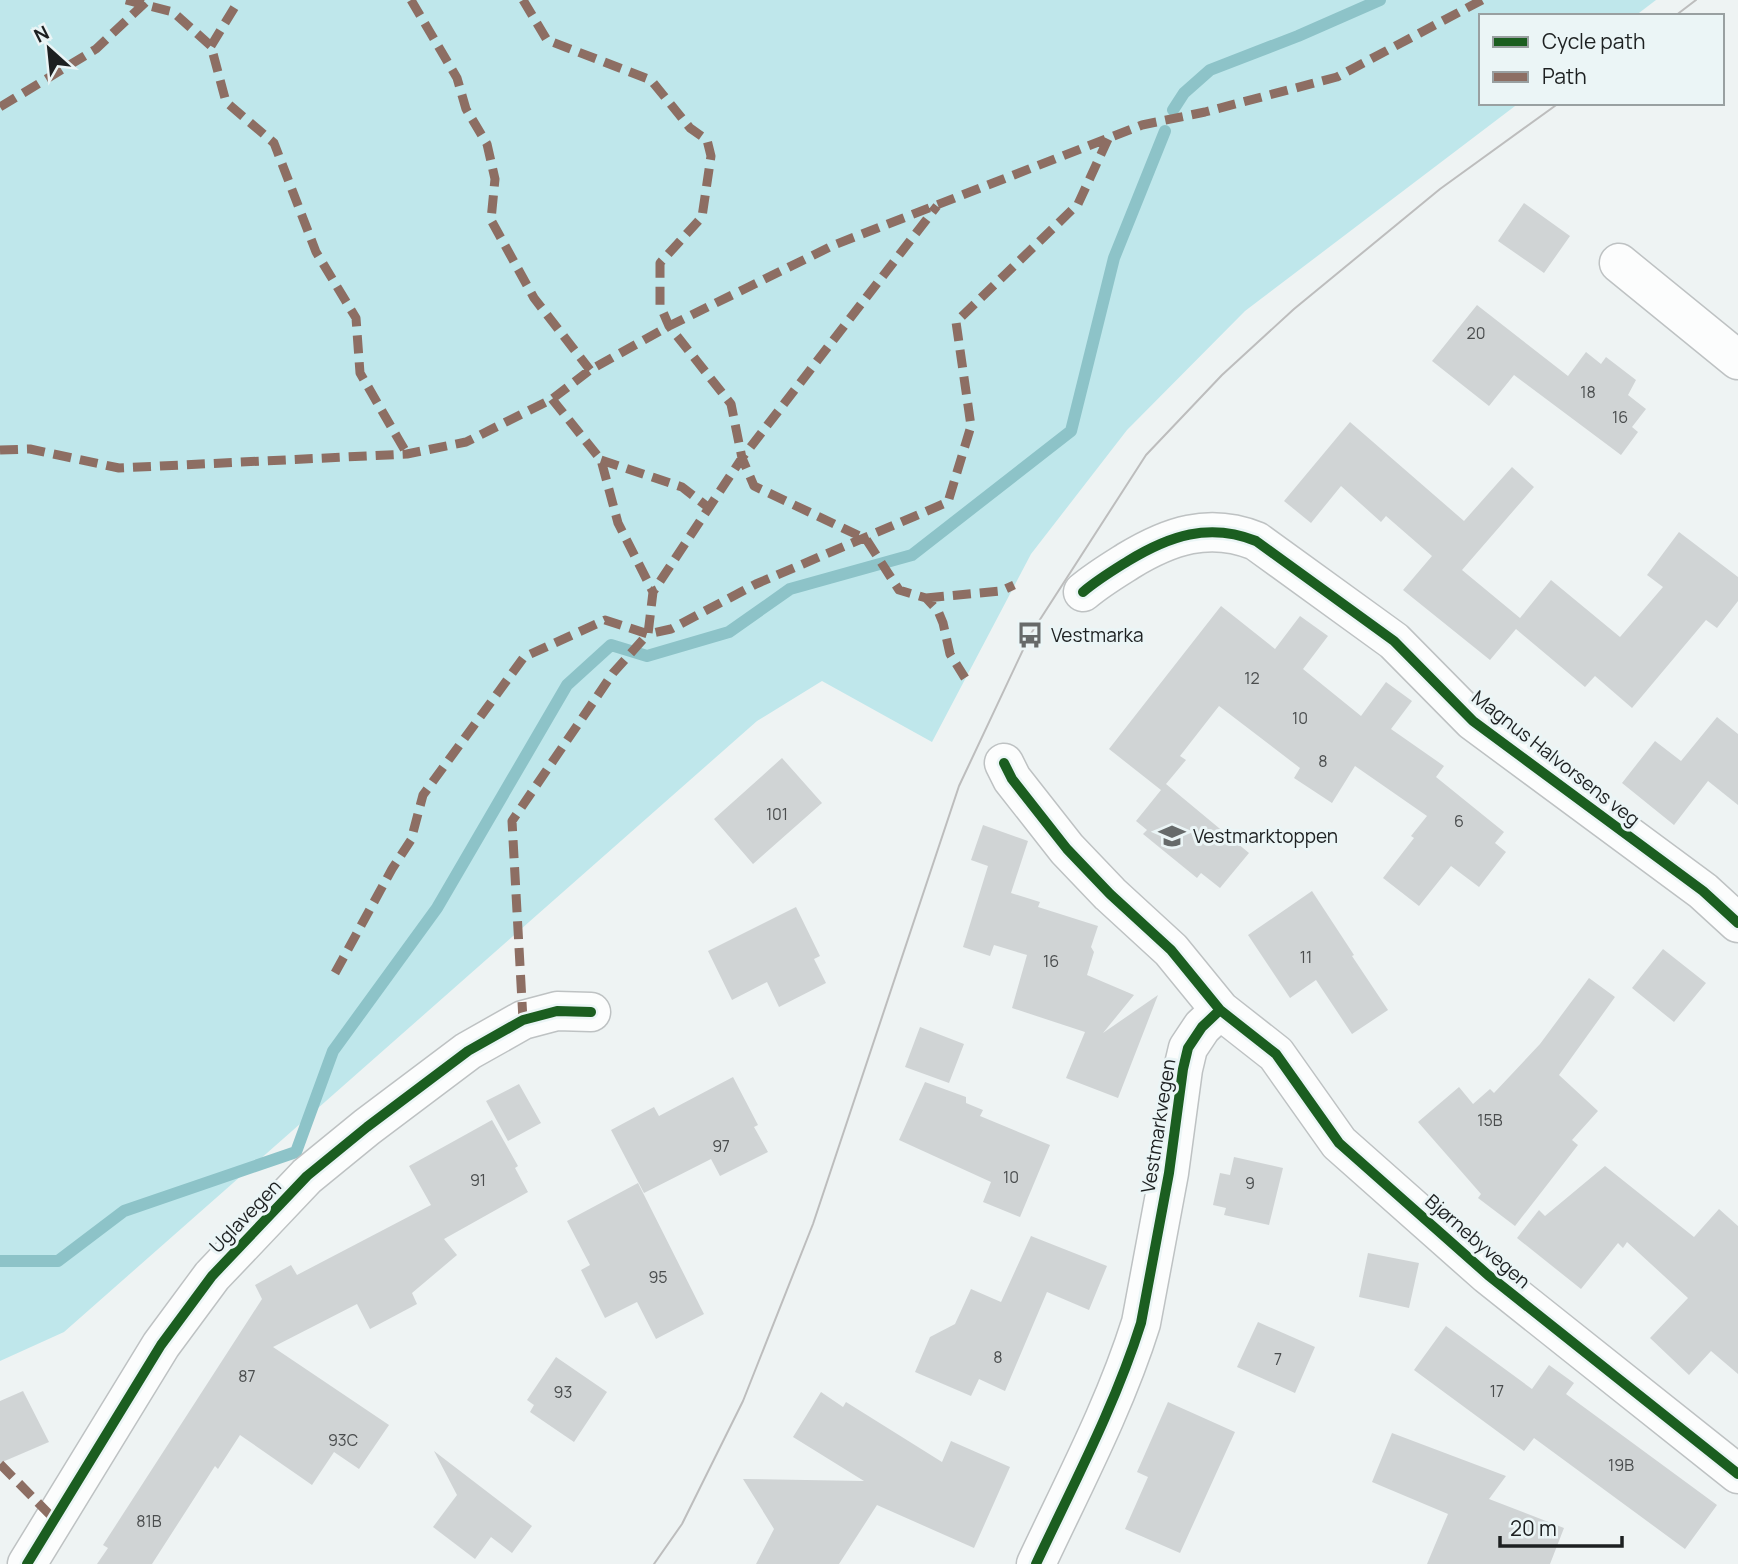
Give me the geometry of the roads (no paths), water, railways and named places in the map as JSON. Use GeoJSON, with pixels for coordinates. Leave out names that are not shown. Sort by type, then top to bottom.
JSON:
{"type":"FeatureCollection","features":[{"type":"Feature","properties":{"kind":"street"},"geometry":{"type":"LineString","coordinates":[[1619,263],[1738,360]]}},
{"type":"Feature","properties":{"kind":"street","name":"Magnus Halvorsens veg"},"geometry":{"type":"LineString","coordinates":[[1083,593],[1095,581],[1150,548],[1173,538],[1194,533],[1219,532],[1238,534],[1256,541],[1394,641],[1473,721],[1703,891],[1738,923]]}},
{"type":"Feature","properties":{"kind":"street"},"geometry":{"type":"LineString","coordinates":[[1004,763],[1012,779],[1067,849],[1110,894],[1171,950],[1220,1010]]}},
{"type":"Feature","properties":{"kind":"street","name":"Bjørnebyvegen"},"geometry":{"type":"LineString","coordinates":[[1220,1010],[1276,1054],[1339,1143],[1489,1275],[1738,1474]]}},
{"type":"Feature","properties":{"kind":"street","name":"Vestmarkvegen"},"geometry":{"type":"LineString","coordinates":[[1036,1564],[1124,1377],[1135,1344],[1169,1173],[1188,1048],[1202,1027],[1220,1010]]}},
{"type":"Feature","properties":{"kind":"street","name":"Uglavegen"},"geometry":{"type":"LineString","coordinates":[[27,1564],[161,1345],[212,1276],[307,1176],[468,1051],[523,1020],[557,1011],[591,1012]]}},
{"type":"Feature","properties":{"kind":"waterway"},"geometry":{"type":"LineString","coordinates":[[1173,110],[1184,93],[1210,70],[1380,0]]}},
{"type":"Feature","properties":{"kind":"waterway"},"geometry":{"type":"LineString","coordinates":[[0,1261],[58,1261],[124,1211],[296,1152],[333,1051],[437,908],[567,685],[611,645],[647,656],[729,632],[790,589],[912,555],[1071,431],[1114,258],[1165,131]]}},
{"type":"Feature","properties":{"kind":"tram line"},"geometry":{"type":"LineString","coordinates":[[1678,14],[1696,0]]}},
{"type":"Feature","properties":{"kind":"tram line"},"geometry":{"type":"LineString","coordinates":[[654,1564],[682,1524],[743,1401],[813,1224],[959,786],[1030,635],[1146,455],[1222,375],[1294,309],[1440,189],[1556,105]]}},
{"type":"Feature","properties":{"kind":"place","name":"Vestmarka"},"geometry":{"type":"Point","coordinates":[1030,635]}},
{"type":"Feature","properties":{"kind":"place","name":"Vestmarktoppen"},"geometry":{"type":"Point","coordinates":[1172,836]}}]}
